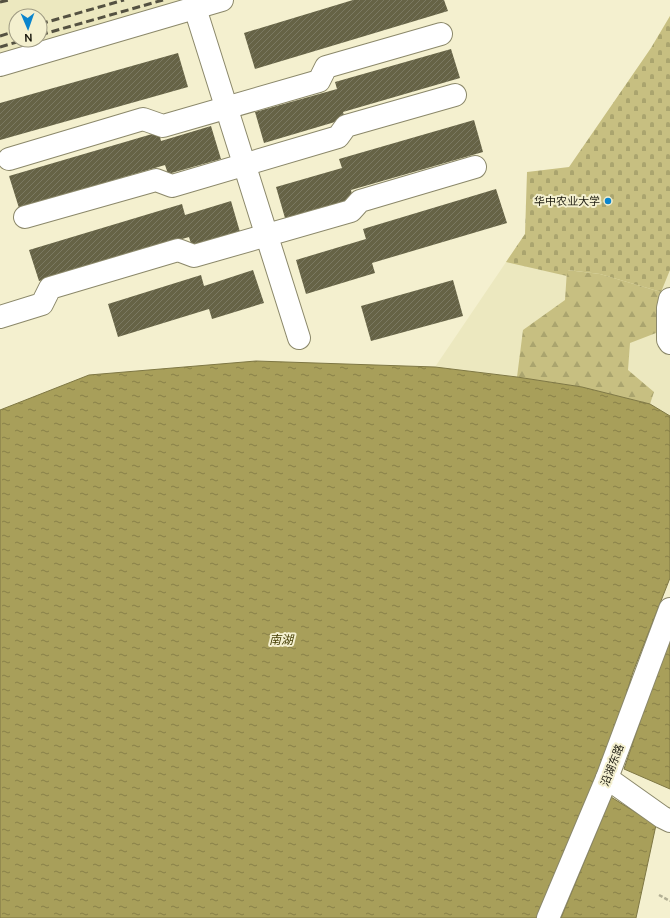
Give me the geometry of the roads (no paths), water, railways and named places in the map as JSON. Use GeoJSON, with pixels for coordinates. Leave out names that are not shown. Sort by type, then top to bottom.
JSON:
{"type":"FeatureCollection","features":[{"type":"Feature","properties":{"kind":"street"},"geometry":{"type":"LineString","coordinates":[[0,65],[222,0]]}},
{"type":"Feature","properties":{"kind":"street"},"geometry":{"type":"LineString","coordinates":[[195,8],[299,338]]}},
{"type":"Feature","properties":{"kind":"street"},"geometry":{"type":"LineString","coordinates":[[9,159],[143,119],[163,126],[319,80],[326,67],[441,34]]}},
{"type":"Feature","properties":{"kind":"street"},"geometry":{"type":"LineString","coordinates":[[25,217],[156,180],[172,186],[338,138],[346,126],[455,95]]}},
{"type":"Feature","properties":{"kind":"street"},"geometry":{"type":"LineString","coordinates":[[0,317],[42,304],[50,288],[178,250],[194,256],[351,211],[360,200],[474,167]]}},
{"type":"Feature","properties":{"kind":"street"},"geometry":{"type":"LineString","coordinates":[[670,299],[668,308],[668,340],[670,343]]}},
{"type":"Feature","properties":{"kind":"street","name":"沿湖东路"},"geometry":{"type":"LineString","coordinates":[[548,918],[607,778],[670,609]]}},
{"type":"Feature","properties":{"kind":"street"},"geometry":{"type":"LineString","coordinates":[[607,778],[662,817],[670,821]]}},
{"type":"Feature","properties":{"kind":"water","name":"南湖"},"geometry":{"type":"Polygon","coordinates":[[[256,361],[435,367],[517,377],[582,387],[650,404],[670,416],[670,578],[633,672],[611,744],[541,918],[0,918],[0,410],[89,375],[256,361]]]}},
{"type":"Feature","properties":{"kind":"water"},"geometry":{"type":"Polygon","coordinates":[[[670,633],[670,789],[624,769],[670,633]]]}},
{"type":"Feature","properties":{"kind":"water"},"geometry":{"type":"Polygon","coordinates":[[[611,797],[656,825],[636,918],[561,918],[611,797]]]}},
{"type":"Feature","properties":{"kind":"railway"},"geometry":{"type":"LineString","coordinates":[[0,2],[9,0]]}},
{"type":"Feature","properties":{"kind":"railway"},"geometry":{"type":"LineString","coordinates":[[48,22],[124,0]]}},
{"type":"Feature","properties":{"kind":"railway"},"geometry":{"type":"LineString","coordinates":[[48,33],[163,0]]}},
{"type":"Feature","properties":{"kind":"railway"},"geometry":{"type":"LineString","coordinates":[[0,36],[8,34]]}},
{"type":"Feature","properties":{"kind":"railway"},"geometry":{"type":"LineString","coordinates":[[0,47],[8,45]]}},
{"type":"Feature","properties":{"kind":"place","name":"华中农业大学"},"geometry":{"type":"Point","coordinates":[608,201]}}]}
